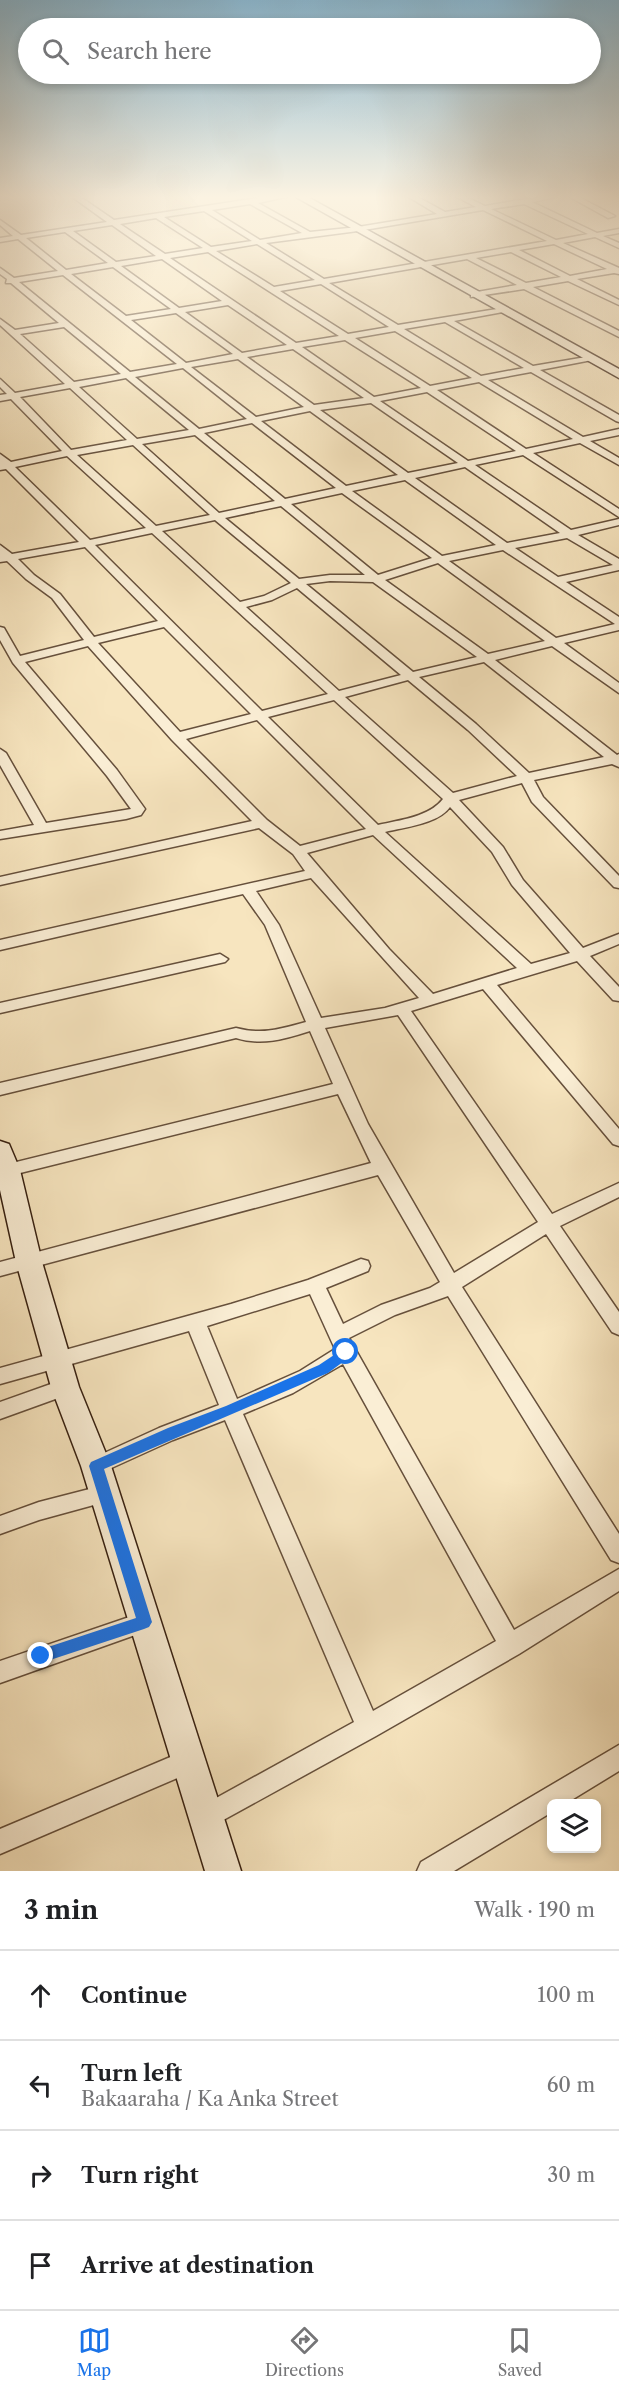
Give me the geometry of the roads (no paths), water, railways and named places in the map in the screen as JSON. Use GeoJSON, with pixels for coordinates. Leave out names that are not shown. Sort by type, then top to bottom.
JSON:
{"type":"FeatureCollection","features":[{"type":"Feature","properties":{"kind":"street"},"geometry":{"type":"LineString","coordinates":[[17,283],[376,579],[486,658],[618,760]]}},
{"type":"Feature","properties":{"kind":"street"},"geometry":{"type":"LineString","coordinates":[[79,283],[344,490],[619,689]]}},
{"type":"Feature","properties":{"kind":"street"},"geometry":{"type":"LineString","coordinates":[[141,283],[243,356],[310,408],[619,624]]}},
{"type":"Feature","properties":{"kind":"street"},"geometry":{"type":"LineString","coordinates":[[202,283],[569,534],[619,565]]}},
{"type":"Feature","properties":{"kind":"street"},"geometry":{"type":"LineString","coordinates":[[263,283],[346,337],[366,347],[426,389],[619,514]]}},
{"type":"Feature","properties":{"kind":"street"},"geometry":{"type":"LineString","coordinates":[[273,290],[309,283]]}},
{"type":"Feature","properties":{"kind":"street"},"geometry":{"type":"LineString","coordinates":[[326,283],[619,462]]}},
{"type":"Feature","properties":{"kind":"street"},"geometry":{"type":"LineString","coordinates":[[453,283],[619,374]]}},
{"type":"Feature","properties":{"kind":"street"},"geometry":{"type":"LineString","coordinates":[[518,283],[619,334]]}},
{"type":"Feature","properties":{"kind":"street"},"geometry":{"type":"LineString","coordinates":[[474,295],[538,283]]}},
{"type":"Feature","properties":{"kind":"street"},"geometry":{"type":"LineString","coordinates":[[580,283],[619,303]]}},
{"type":"Feature","properties":{"kind":"street"},"geometry":{"type":"LineString","coordinates":[[125,320],[229,302]]}},
{"type":"Feature","properties":{"kind":"street"},"geometry":{"type":"LineString","coordinates":[[0,398],[500,310]]}},
{"type":"Feature","properties":{"kind":"street"},"geometry":{"type":"LineString","coordinates":[[447,320],[619,419]]}},
{"type":"Feature","properties":{"kind":"street"},"geometry":{"type":"LineString","coordinates":[[0,321],[218,517],[301,583],[472,727],[526,778],[537,799],[619,884]]}},
{"type":"Feature","properties":{"kind":"street"},"geometry":{"type":"LineString","coordinates":[[14,333],[65,324]]}},
{"type":"Feature","properties":{"kind":"street"},"geometry":{"type":"LineString","coordinates":[[3,464],[196,432],[310,408],[371,400],[532,367],[589,358]]}},
{"type":"Feature","properties":{"kind":"street"},"geometry":{"type":"LineString","coordinates":[[0,382],[69,453],[450,798],[498,850],[517,882],[619,996]]}},
{"type":"Feature","properties":{"kind":"street"},"geometry":{"type":"LineString","coordinates":[[3,554],[86,544],[619,432]]}},
{"type":"Feature","properties":{"kind":"street"},"geometry":{"type":"LineString","coordinates":[[3,464],[376,831],[528,970]]}},
{"type":"Feature","properties":{"kind":"street"},"geometry":{"type":"LineString","coordinates":[[237,606],[268,598],[301,583],[330,578],[376,579],[441,559],[619,522]]}},
{"type":"Feature","properties":{"kind":"street"},"geometry":{"type":"LineString","coordinates":[[3,554],[56,596],[91,642],[177,737],[262,822],[298,850],[314,873],[429,999]]}},
{"type":"Feature","properties":{"kind":"street"},"geometry":{"type":"LineString","coordinates":[[558,580],[619,565]]}},
{"type":"Feature","properties":{"kind":"street"},"geometry":{"type":"LineString","coordinates":[[17,660],[165,623]]}},
{"type":"Feature","properties":{"kind":"street"},"geometry":{"type":"LineString","coordinates":[[177,737],[619,624]]}},
{"type":"Feature","properties":{"kind":"street"},"geometry":{"type":"LineString","coordinates":[[0,835],[126,815],[138,809],[112,773],[17,660],[2,636]]}},
{"type":"Feature","properties":{"kind":"street"},"geometry":{"type":"LineString","coordinates":[[0,753],[42,828]]}},
{"type":"Feature","properties":{"kind":"street"},"geometry":{"type":"LineString","coordinates":[[298,850],[376,831],[441,810],[450,798],[526,778],[618,760]]}},
{"type":"Feature","properties":{"kind":"street"},"geometry":{"type":"LineString","coordinates":[[0,881],[262,822]]}},
{"type":"Feature","properties":{"kind":"street"},"geometry":{"type":"LineString","coordinates":[[0,945],[314,873]]}},
{"type":"Feature","properties":{"kind":"street"},"geometry":{"type":"LineString","coordinates":[[246,889],[272,925],[359,1124],[382,1167],[452,1285],[619,1553]]}},
{"type":"Feature","properties":{"kind":"street"},"geometry":{"type":"LineString","coordinates":[[0,1089],[236,1033],[253,1038],[279,1035],[316,1024],[401,1008],[580,955],[619,939]]}},
{"type":"Feature","properties":{"kind":"street"},"geometry":{"type":"LineString","coordinates":[[0,1008],[220,959]]}},
{"type":"Feature","properties":{"kind":"street"},"geometry":{"type":"LineString","coordinates":[[487,983],[619,1140]]}},
{"type":"Feature","properties":{"kind":"street"},"geometry":{"type":"LineString","coordinates":[[401,1008],[619,1327]]}},
{"type":"Feature","properties":{"kind":"street"},"geometry":{"type":"LineString","coordinates":[[223,1871],[100,1480],[62,1374],[3,1164],[344,1087]]}},
{"type":"Feature","properties":{"kind":"street"},"geometry":{"type":"LineString","coordinates":[[0,1269],[382,1167]]}},
{"type":"Feature","properties":{"kind":"street"},"geometry":{"type":"LineString","coordinates":[[0,1525],[39,1511],[100,1480],[173,1431],[231,1410],[324,1369],[342,1344],[388,1310],[437,1293],[550,1223],[619,1189]]}},
{"type":"Feature","properties":{"kind":"street"},"geometry":{"type":"LineString","coordinates":[[0,1411],[62,1374],[195,1321],[315,1285],[361,1266]]}},
{"type":"Feature","properties":{"kind":"street"},"geometry":{"type":"LineString","coordinates":[[315,1285],[342,1344],[511,1646]]}},
{"type":"Feature","properties":{"kind":"street"},"geometry":{"type":"LineString","coordinates":[[195,1321],[368,1728]]}},
{"type":"Feature","properties":{"kind":"street"},"geometry":{"type":"LineString","coordinates":[[0,1376],[62,1374]]}},
{"type":"Feature","properties":{"kind":"street"},"geometry":{"type":"LineString","coordinates":[[207,1817],[511,1646],[619,1579]]}},
{"type":"Feature","properties":{"kind":"street"},"geometry":{"type":"LineString","coordinates":[[0,1672],[144,1622]]}},
{"type":"Feature","properties":{"kind":"street"},"geometry":{"type":"LineString","coordinates":[[430,1871],[619,1756]]}},
{"type":"Feature","properties":{"kind":"street"},"geometry":{"type":"LineString","coordinates":[[0,1842],[187,1762]]}}]}
